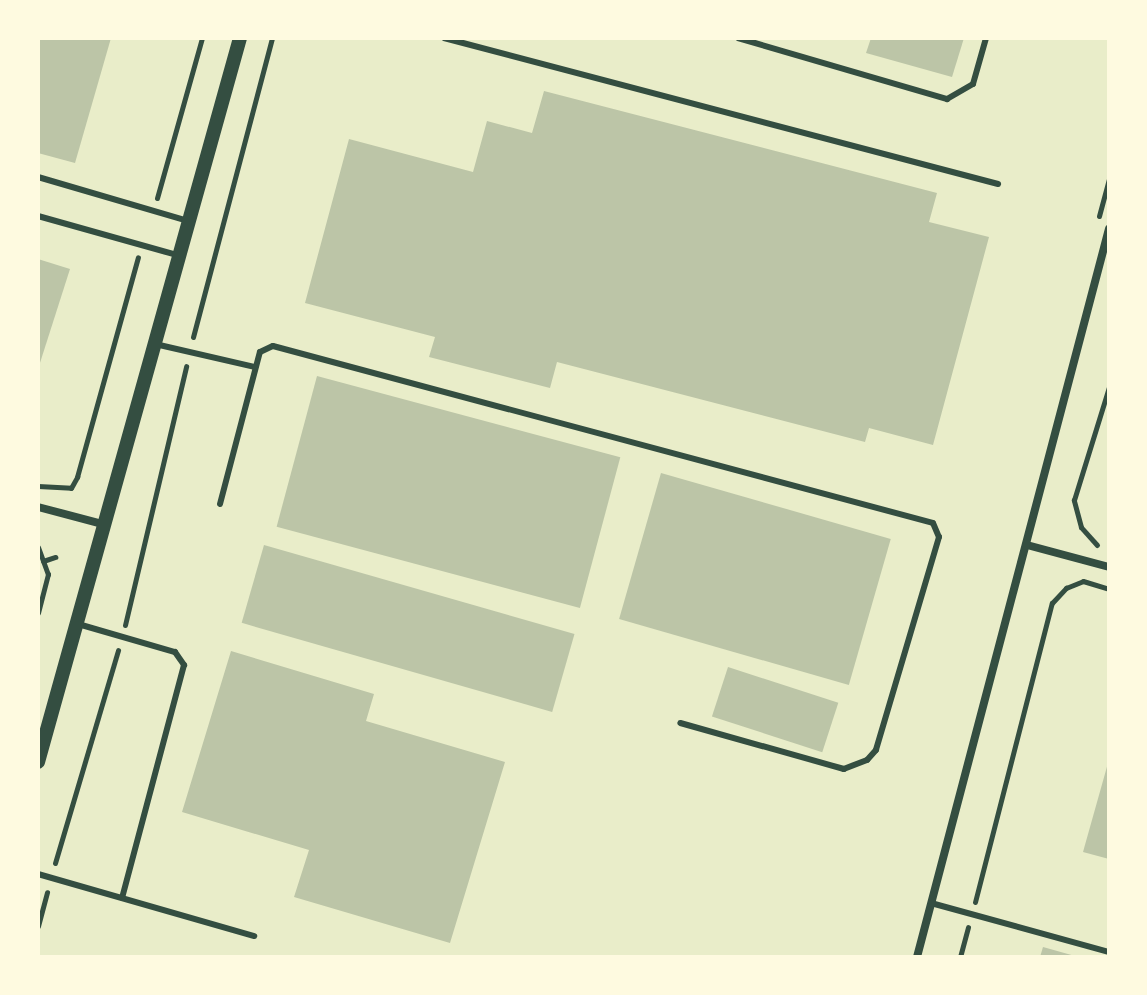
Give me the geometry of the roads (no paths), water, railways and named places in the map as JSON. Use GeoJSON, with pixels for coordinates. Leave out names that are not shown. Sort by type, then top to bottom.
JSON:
{"type":"FeatureCollection","features":[{"type":"Feature","properties":{"kind":"street"},"geometry":{"type":"LineString","coordinates":[[38,762],[240,38]]}},
{"type":"Feature","properties":{"kind":"street"},"geometry":{"type":"LineString","coordinates":[[917,957],[1109,229]]}},
{"type":"Feature","properties":{"kind":"street"},"geometry":{"type":"LineString","coordinates":[[38,507],[106,525]]}},
{"type":"Feature","properties":{"kind":"street"},"geometry":{"type":"LineString","coordinates":[[1027,545],[1109,567]]}},
{"type":"Feature","properties":{"kind":"lane"},"geometry":{"type":"LineString","coordinates":[[444,38],[998,184]]}},
{"type":"Feature","properties":{"kind":"lane"},"geometry":{"type":"LineString","coordinates":[[738,38],[947,99],[973,84],[986,38]]}},
{"type":"Feature","properties":{"kind":"lane"},"geometry":{"type":"LineString","coordinates":[[38,177],[188,221]]}},
{"type":"Feature","properties":{"kind":"lane"},"geometry":{"type":"LineString","coordinates":[[38,216],[178,256]]}},
{"type":"Feature","properties":{"kind":"lane"},"geometry":{"type":"LineString","coordinates":[[155,344],[255,367]]}},
{"type":"Feature","properties":{"kind":"lane"},"geometry":{"type":"LineString","coordinates":[[220,504],[260,352],[279,347],[933,523],[939,537],[876,750],[867,760],[844,769],[680,723]]}},
{"type":"Feature","properties":{"kind":"lane"},"geometry":{"type":"LineString","coordinates":[[78,624],[175,652],[184,673],[122,898]]}},
{"type":"Feature","properties":{"kind":"lane"},"geometry":{"type":"LineString","coordinates":[[38,874],[254,936]]}},
{"type":"Feature","properties":{"kind":"lane"},"geometry":{"type":"LineString","coordinates":[[931,903],[1109,952]]}}]}
